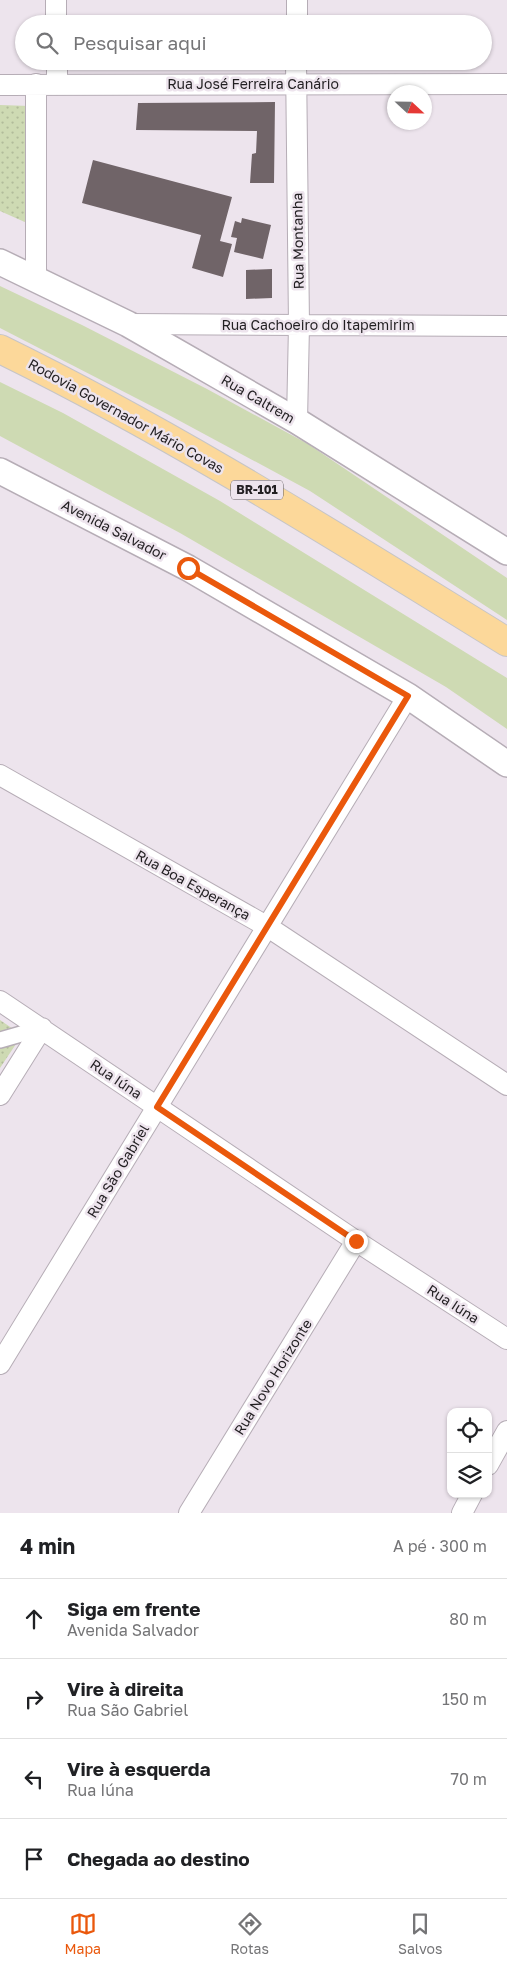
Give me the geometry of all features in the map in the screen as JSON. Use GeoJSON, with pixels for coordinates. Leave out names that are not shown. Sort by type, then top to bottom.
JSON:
{"type":"FeatureCollection","features":[{"type":"Feature","properties":{"kind":"highway","name":"Rodovia Governador Mário Covas"},"geometry":{"type":"LineString","coordinates":[[0,349],[64,380],[185,446],[507,642]]}},
{"type":"Feature","properties":{"kind":"street"},"geometry":{"type":"LineString","coordinates":[[56,0],[56,15]]}},
{"type":"Feature","properties":{"kind":"street"},"geometry":{"type":"LineString","coordinates":[[297,0],[297,15]]}},
{"type":"Feature","properties":{"kind":"street"},"geometry":{"type":"LineString","coordinates":[[57,70],[57,84]]}},
{"type":"Feature","properties":{"kind":"street","name":"Rua Montanha"},"geometry":{"type":"LineString","coordinates":[[296,70],[299,325],[297,420]]}},
{"type":"Feature","properties":{"kind":"street"},"geometry":{"type":"LineString","coordinates":[[36,84],[36,279]]}},
{"type":"Feature","properties":{"kind":"street","name":"Rua José Ferreira Canário"},"geometry":{"type":"LineString","coordinates":[[0,85],[507,84]]}},
{"type":"Feature","properties":{"kind":"street","name":"Rua Caltrem"},"geometry":{"type":"LineString","coordinates":[[0,262],[128,324],[297,420],[507,552]]}},
{"type":"Feature","properties":{"kind":"street","name":"Rua Cachoeiro do Itapemirim"},"geometry":{"type":"LineString","coordinates":[[128,324],[507,326]]}},
{"type":"Feature","properties":{"kind":"street","name":"Avenida Salvador"},"geometry":{"type":"LineString","coordinates":[[0,471],[188,568],[408,696],[507,764]]}},
{"type":"Feature","properties":{"kind":"street","name":"Rua São Gabriel"},"geometry":{"type":"LineString","coordinates":[[0,1364],[408,696]]}},
{"type":"Feature","properties":{"kind":"street","name":"Rua Boa Esperança"},"geometry":{"type":"LineString","coordinates":[[1,778],[268,927],[507,1085]]}},
{"type":"Feature","properties":{"kind":"street","name":"Rua Iúna"},"geometry":{"type":"LineString","coordinates":[[0,1001],[356,1241],[507,1339]]}},
{"type":"Feature","properties":{"kind":"street"},"geometry":{"type":"LineString","coordinates":[[2,1041],[42,1028]]}},
{"type":"Feature","properties":{"kind":"street"},"geometry":{"type":"LineString","coordinates":[[0,1095],[42,1028]]}},
{"type":"Feature","properties":{"kind":"street","name":"Rua Novo Horizonte"},"geometry":{"type":"LineString","coordinates":[[190,1513],[356,1241]]}},
{"type":"Feature","properties":{"kind":"street"},"geometry":{"type":"LineString","coordinates":[[492,1458],[507,1430]]}},
{"type":"Feature","properties":{"kind":"street"},"geometry":{"type":"LineString","coordinates":[[462,1513],[470,1498]]}},
{"type":"Feature","properties":{"kind":"green space"},"geometry":{"type":"Polygon","coordinates":[[[0,105],[30,106],[27,223],[0,211],[0,105]]]}},
{"type":"Feature","properties":{"kind":"green space"},"geometry":{"type":"Polygon","coordinates":[[[0,286],[82,325],[207,389],[308,444],[507,578],[507,620],[310,491],[167,414],[0,328],[0,286]]]}},
{"type":"Feature","properties":{"kind":"green space"},"geometry":{"type":"Polygon","coordinates":[[[0,382],[63,413],[220,501],[507,678],[507,729],[446,687],[180,533],[0,436],[0,382]]]}},
{"type":"Feature","properties":{"kind":"green space"},"geometry":{"type":"Polygon","coordinates":[[[0,1020],[22,1035],[0,1068],[0,1020]]]}},
{"type":"Feature","properties":{"kind":"building"},"geometry":{"type":"Polygon","coordinates":[[[275,102],[274,183],[250,183],[252,154],[256,153],[257,131],[136,130],[138,103],[275,102]]]}},
{"type":"Feature","properties":{"kind":"building"},"geometry":{"type":"Polygon","coordinates":[[[93,160],[232,197],[220,241],[232,244],[223,277],[192,268],[201,235],[82,203],[93,160]]]}},
{"type":"Feature","properties":{"kind":"building"},"geometry":{"type":"Polygon","coordinates":[[[242,218],[271,225],[263,259],[234,252],[237,238],[231,237],[235,221],[241,223],[242,218]]]}},
{"type":"Feature","properties":{"kind":"building"},"geometry":{"type":"Polygon","coordinates":[[[272,269],[272,298],[246,299],[246,270],[272,269]]]}},
{"type":"Feature","properties":{"kind":"route"},"geometry":{"type":"LineString","coordinates":[[188,568],[408,696],[157,1107],[356,1241]]}}]}
